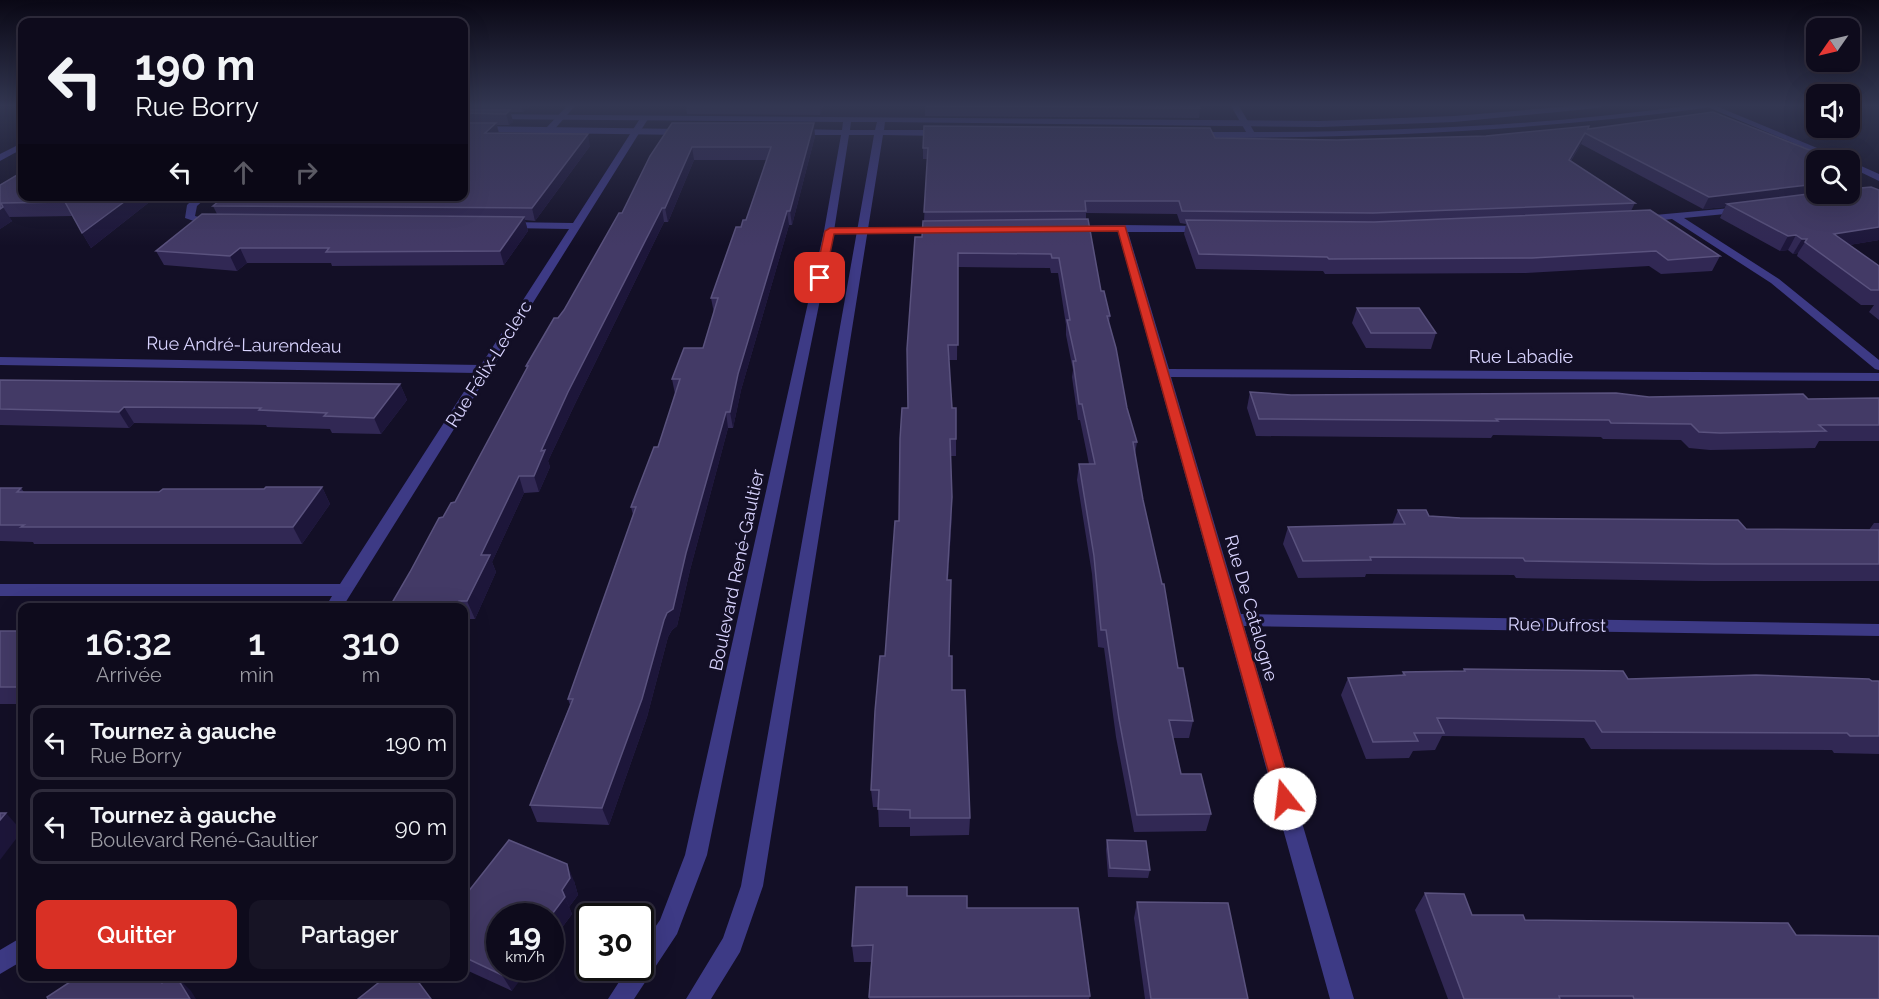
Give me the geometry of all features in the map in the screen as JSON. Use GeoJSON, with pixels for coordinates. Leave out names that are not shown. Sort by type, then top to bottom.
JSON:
{"type":"FeatureCollection","features":[{"type":"Feature","properties":{"kind":"street","name":"Rue Félix-Leclerc"},"geometry":{"type":"LineString","coordinates":[[336,603],[487,369],[622,153]]}},
{"type":"Feature","properties":{"kind":"street","name":"Boulevard René-Gaultier"},"geometry":{"type":"LineString","coordinates":[[620,999],[669,926],[696,855],[830,231],[842,153]]}},
{"type":"Feature","properties":{"kind":"street"},"geometry":{"type":"LineString","coordinates":[[698,999],[732,944],[753,886],[861,231],[876,153]]}},
{"type":"Feature","properties":{"kind":"street"},"geometry":{"type":"LineString","coordinates":[[1860,168],[1879,177]]}},
{"type":"Feature","properties":{"kind":"street"},"geometry":{"type":"LineString","coordinates":[[197,201],[192,205],[190,218],[212,224],[224,224]]}},
{"type":"Feature","properties":{"kind":"street"},"geometry":{"type":"LineString","coordinates":[[1629,220],[1676,218],[1755,208]]}},
{"type":"Feature","properties":{"kind":"street"},"geometry":{"type":"LineString","coordinates":[[1676,218],[1775,281],[1879,366]]}},
{"type":"Feature","properties":{"kind":"street"},"geometry":{"type":"LineString","coordinates":[[494,225],[576,226]]}},
{"type":"Feature","properties":{"kind":"street","name":"Rue De Catalogne"},"geometry":{"type":"LineString","coordinates":[[1122,228],[1342,999]]}},
{"type":"Feature","properties":{"kind":"street"},"geometry":{"type":"LineString","coordinates":[[1064,229],[1216,229]]}},
{"type":"Feature","properties":{"kind":"street"},"geometry":{"type":"LineString","coordinates":[[830,231],[949,230]]}},
{"type":"Feature","properties":{"kind":"street","name":"Rue André-Laurendeau"},"geometry":{"type":"LineString","coordinates":[[0,361],[487,369]]}},
{"type":"Feature","properties":{"kind":"street","name":"Rue Labadie"},"geometry":{"type":"LineString","coordinates":[[1163,373],[1879,377]]}},
{"type":"Feature","properties":{"kind":"street"},"geometry":{"type":"LineString","coordinates":[[0,590],[345,590]]}},
{"type":"Feature","properties":{"kind":"street","name":"Rue Dufrost"},"geometry":{"type":"LineString","coordinates":[[1234,620],[1879,630]]}},
{"type":"Feature","properties":{"kind":"street"},"geometry":{"type":"LineString","coordinates":[[0,963],[18,951]]}},
{"type":"Feature","properties":{"kind":"building"},"geometry":{"type":"Polygon","coordinates":[[[468,153],[574,153],[532,208],[213,206],[219,201],[468,201],[468,153]]]}},
{"type":"Feature","properties":{"kind":"building"},"geometry":{"type":"Polygon","coordinates":[[[652,153],[690,153],[665,208],[662,208],[568,392],[541,451],[545,450],[534,476],[519,476],[481,555],[490,555],[467,601],[392,603],[439,518],[443,517],[451,503],[455,502],[528,366],[526,366],[554,318],[558,318],[564,310],[619,213],[622,213],[652,153]]]}},
{"type":"Feature","properties":{"kind":"building"},"geometry":{"type":"Polygon","coordinates":[[[769,153],[806,153],[790,211],[787,211],[738,374],[730,412],[726,412],[686,553],[673,609],[667,613],[664,620],[642,699],[602,808],[530,805],[573,699],[568,699],[636,507],[631,507],[654,447],[658,447],[680,379],[672,379],[684,348],[703,348],[718,298],[711,298],[736,227],[741,227],[743,220],[746,220],[769,153]]]}},
{"type":"Feature","properties":{"kind":"building"},"geometry":{"type":"Polygon","coordinates":[[[928,153],[1573,153],[1569,160],[1635,203],[1373,213],[1182,211],[1179,201],[1085,201],[1086,211],[924,212],[928,153]]]}},
{"type":"Feature","properties":{"kind":"building"},"geometry":{"type":"Polygon","coordinates":[[[1623,153],[1806,153],[1806,185],[1709,197],[1623,153]]]}},
{"type":"Feature","properties":{"kind":"building"},"geometry":{"type":"Polygon","coordinates":[[[18,174],[18,201],[125,201],[82,233],[65,202],[1,203],[3,207],[0,209],[0,185],[18,174]]]}},
{"type":"Feature","properties":{"kind":"building"},"geometry":{"type":"Polygon","coordinates":[[[1871,187],[1879,190],[1879,227],[1834,234],[1879,266],[1879,290],[1871,290],[1805,242],[1807,239],[1796,235],[1788,236],[1727,204],[1806,194],[1806,204],[1860,204],[1860,188],[1871,187]]]}},
{"type":"Feature","properties":{"kind":"building"},"geometry":{"type":"Polygon","coordinates":[[[1650,210],[1720,256],[1668,260],[1656,251],[1532,258],[1329,259],[1327,257],[1199,254],[1186,220],[1374,222],[1650,210]]]}},
{"type":"Feature","properties":{"kind":"building"},"geometry":{"type":"Polygon","coordinates":[[[202,214],[524,217],[500,251],[326,252],[329,248],[240,248],[230,256],[156,251],[202,214]]]}},
{"type":"Feature","properties":{"kind":"building"},"geometry":{"type":"Polygon","coordinates":[[[1088,219],[1101,291],[1104,291],[1110,316],[1107,316],[1116,348],[1127,408],[1137,442],[1133,442],[1143,500],[1162,584],[1164,584],[1178,668],[1183,668],[1193,721],[1169,720],[1181,774],[1201,774],[1211,814],[1137,815],[1119,719],[1106,630],[1101,630],[1094,556],[1079,464],[1095,464],[1082,404],[1079,404],[1073,361],[1076,361],[1067,320],[1070,320],[1059,258],[1052,258],[1051,254],[958,253],[958,345],[948,345],[952,408],[956,408],[956,439],[950,439],[952,497],[947,580],[951,580],[949,656],[952,656],[952,690],[965,690],[970,818],[910,818],[910,810],[878,809],[879,790],[871,790],[875,711],[880,656],[885,656],[895,521],[899,521],[900,439],[902,408],[908,408],[907,349],[915,237],[922,237],[923,221],[1088,219]]]}},
{"type":"Feature","properties":{"kind":"building"},"geometry":{"type":"Polygon","coordinates":[[[1357,308],[1419,308],[1436,333],[1371,333],[1357,308]]]}},
{"type":"Feature","properties":{"kind":"building"},"geometry":{"type":"Polygon","coordinates":[[[0,380],[400,384],[374,418],[259,410],[261,408],[124,407],[119,412],[0,409],[0,380]]]}},
{"type":"Feature","properties":{"kind":"building"},"geometry":{"type":"Polygon","coordinates":[[[1250,392],[1291,395],[1616,393],[1649,397],[1803,394],[1808,399],[1879,398],[1879,425],[1819,425],[1826,431],[1720,433],[1699,432],[1691,424],[1611,423],[1609,420],[1259,419],[1250,392]]]}},
{"type":"Feature","properties":{"kind":"building"},"geometry":{"type":"Polygon","coordinates":[[[266,487],[322,487],[293,527],[21,527],[24,525],[0,525],[0,488],[21,488],[17,492],[159,492],[163,489],[264,489],[266,487]]]}},
{"type":"Feature","properties":{"kind":"building"},"geometry":{"type":"Polygon","coordinates":[[[1398,510],[1426,510],[1429,516],[1460,518],[1738,520],[1746,529],[1879,530],[1879,564],[1714,564],[1525,561],[1523,558],[1370,557],[1371,560],[1303,561],[1288,527],[1405,524],[1398,510]]]}},
{"type":"Feature","properties":{"kind":"building"},"geometry":{"type":"Polygon","coordinates":[[[0,631],[18,631],[18,687],[0,687],[0,631]]]}},
{"type":"Feature","properties":{"kind":"building"},"geometry":{"type":"Polygon","coordinates":[[[1464,669],[1623,671],[1628,679],[1756,675],[1869,679],[1879,681],[1879,736],[1850,736],[1847,733],[1602,732],[1595,721],[1437,718],[1444,733],[1414,733],[1418,741],[1373,742],[1348,678],[1405,675],[1403,672],[1465,671],[1464,669]]]}},
{"type":"Feature","properties":{"kind":"building"},"geometry":{"type":"Polygon","coordinates":[[[509,840],[567,864],[570,878],[562,890],[565,897],[560,903],[486,903],[486,967],[468,959],[468,892],[509,840]]]}},
{"type":"Feature","properties":{"kind":"building"},"geometry":{"type":"Polygon","coordinates":[[[1107,840],[1146,841],[1150,870],[1110,868],[1107,840]]]}},
{"type":"Feature","properties":{"kind":"building"},"geometry":{"type":"Polygon","coordinates":[[[856,887],[907,887],[907,896],[967,896],[967,908],[1078,908],[1090,996],[869,997],[873,945],[852,946],[856,887]]]}},
{"type":"Feature","properties":{"kind":"building"},"geometry":{"type":"Polygon","coordinates":[[[1425,893],[1464,894],[1472,915],[1523,915],[1525,920],[1788,923],[1796,935],[1879,936],[1879,999],[1634,999],[1633,996],[1559,996],[1560,999],[1464,999],[1425,893]]]}},
{"type":"Feature","properties":{"kind":"building"},"geometry":{"type":"Polygon","coordinates":[[[1137,902],[1228,903],[1248,999],[1151,999],[1137,902]]]}},
{"type":"Feature","properties":{"kind":"building"},"geometry":{"type":"Polygon","coordinates":[[[71,981],[161,981],[162,983],[179,981],[190,999],[48,999],[47,997],[71,981]]]}},
{"type":"Feature","properties":{"kind":"building"},"geometry":{"type":"Polygon","coordinates":[[[381,981],[418,981],[431,999],[358,999],[381,981]]]}},
{"type":"Feature","properties":{"kind":"route"},"geometry":{"type":"LineString","coordinates":[[820,278],[830,231],[1122,228],[1285,799]]}}]}
